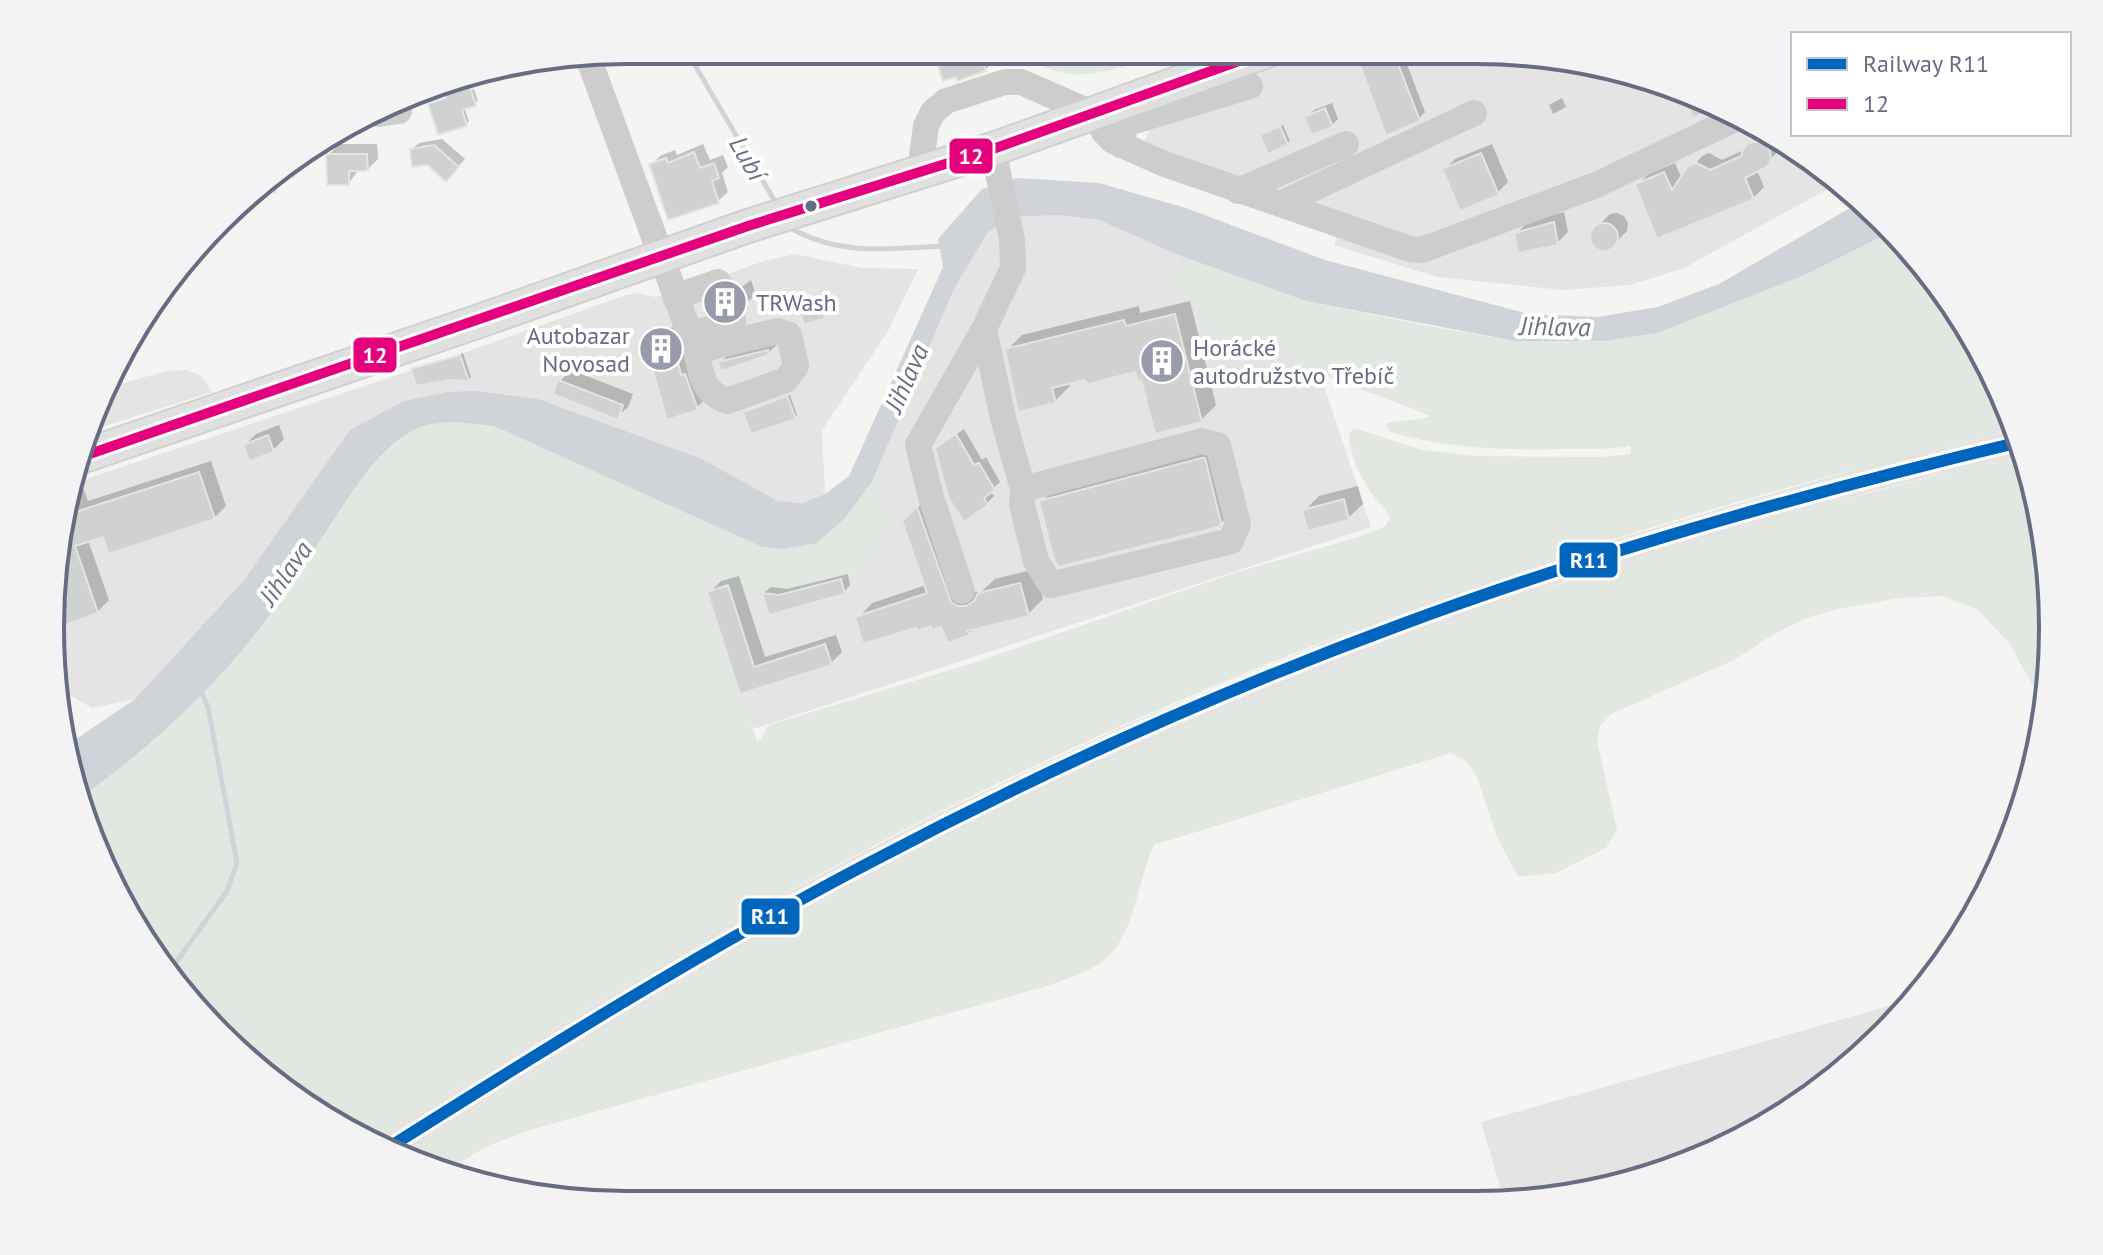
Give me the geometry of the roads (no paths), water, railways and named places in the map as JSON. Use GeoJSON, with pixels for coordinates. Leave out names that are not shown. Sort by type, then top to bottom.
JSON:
{"type":"FeatureCollection","features":[{"type":"Feature","properties":{"kind":"main road"},"geometry":{"type":"LineString","coordinates":[[92,453],[800,209],[920,171],[996,163],[1094,114],[1231,64]]}},
{"type":"Feature","properties":{"kind":"street"},"geometry":{"type":"LineString","coordinates":[[591,65],[630,167],[682,322]]}},
{"type":"Feature","properties":{"kind":"street"},"geometry":{"type":"LineString","coordinates":[[920,171],[928,119],[940,105],[1013,81],[1094,114],[1104,132],[1121,145],[1238,191],[1410,249],[1422,250],[1596,185],[1727,123]]}},
{"type":"Feature","properties":{"kind":"street"},"geometry":{"type":"LineString","coordinates":[[1121,145],[1125,127],[1131,122],[1250,86]]}},
{"type":"Feature","properties":{"kind":"street"},"geometry":{"type":"LineString","coordinates":[[1280,204],[1474,113]]}},
{"type":"Feature","properties":{"kind":"street"},"geometry":{"type":"LineString","coordinates":[[1238,191],[1346,144]]}},
{"type":"Feature","properties":{"kind":"street"},"geometry":{"type":"LineString","coordinates":[[962,591],[931,497],[918,445],[984,329],[1013,268],[1012,240],[996,163]]}},
{"type":"Feature","properties":{"kind":"street"},"geometry":{"type":"LineString","coordinates":[[718,282],[733,321],[682,322],[718,282]]}},
{"type":"Feature","properties":{"kind":"street"},"geometry":{"type":"LineString","coordinates":[[984,329],[1003,418],[1023,489],[1022,505],[1036,561],[1051,585],[1231,541],[1238,524],[1218,445],[1202,441],[1023,489]]}},
{"type":"Feature","properties":{"kind":"water","name":"Jihlava"},"geometry":{"type":"Polygon","coordinates":[[[1017,178],[1099,183],[1186,208],[1325,260],[1529,314],[1597,317],[1658,307],[1719,284],[1851,208],[1881,237],[1805,275],[1657,333],[1604,341],[1515,341],[1306,301],[1178,255],[1099,220],[1060,215],[1013,217],[989,231],[954,289],[872,482],[845,518],[817,543],[784,549],[762,547],[496,427],[453,423],[421,427],[400,438],[371,467],[274,610],[223,672],[154,740],[89,791],[76,740],[135,699],[244,580],[350,430],[404,401],[448,392],[476,391],[538,399],[702,459],[778,501],[802,503],[825,494],[849,476],[943,267],[938,239],[982,189],[1017,178]]]}},
{"type":"Feature","properties":{"kind":"waterway","name":"Lubí"},"geometry":{"type":"LineString","coordinates":[[694,64],[777,205]]}},
{"type":"Feature","properties":{"kind":"waterway","name":"Lubí"},"geometry":{"type":"LineString","coordinates":[[789,227],[826,243],[845,247],[942,246]]}},
{"type":"Feature","properties":{"kind":"waterway"},"geometry":{"type":"LineString","coordinates":[[175,964],[227,891],[237,863],[208,707],[200,689]]}},
{"type":"Feature","properties":{"kind":"rail line","name":"R11"},"geometry":{"type":"LineString","coordinates":[[398,1142],[625,1001],[806,897],[997,798],[1197,706],[1400,625],[1630,547],[1785,502],[2009,445]]}},
{"type":"Feature","properties":{"kind":"place","name":"TRWash"},"geometry":{"type":"Point","coordinates":[725,302]}},
{"type":"Feature","properties":{"kind":"place","name":"Autobazar Novosad"},"geometry":{"type":"Point","coordinates":[661,349]}},
{"type":"Feature","properties":{"kind":"place","name":"Horácké autodružstvo Třebíč"},"geometry":{"type":"Point","coordinates":[1162,361]}}]}
